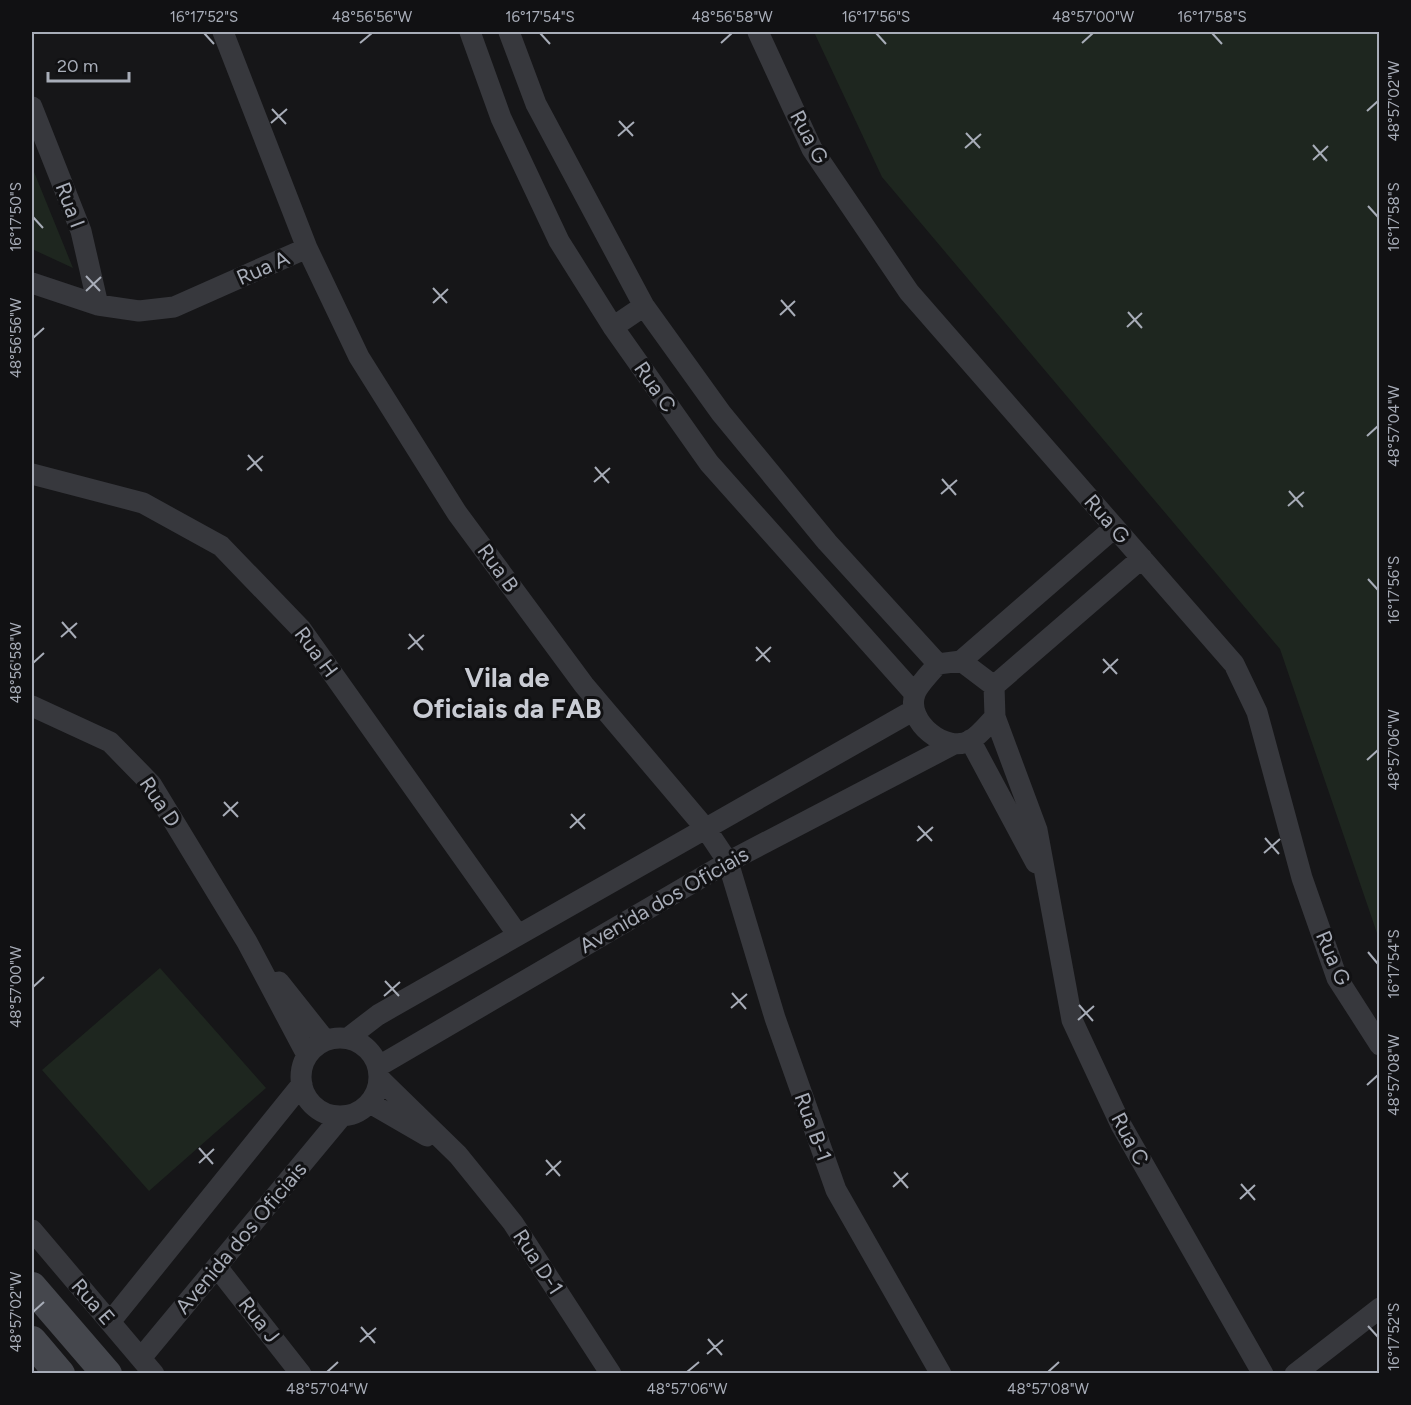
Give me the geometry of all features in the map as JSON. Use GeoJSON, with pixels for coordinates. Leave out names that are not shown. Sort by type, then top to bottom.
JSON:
{"type":"FeatureCollection","features":[{"type":"Feature","properties":{"kind":"main road"},"geometry":{"type":"LineString","coordinates":[[32,1287],[107,1374]]}},
{"type":"Feature","properties":{"kind":"main road"},"geometry":{"type":"LineString","coordinates":[[32,1341],[60,1374]]}},
{"type":"Feature","properties":{"kind":"street","name":"Rua A"},"geometry":{"type":"LineString","coordinates":[[32,283],[98,305],[139,311],[174,307],[307,248],[223,32]]}},
{"type":"Feature","properties":{"kind":"street","name":"Rua C"},"geometry":{"type":"LineString","coordinates":[[470,32],[501,118],[559,241],[613,327],[709,463],[914,702]]}},
{"type":"Feature","properties":{"kind":"street","name":"Rua C"},"geometry":{"type":"LineString","coordinates":[[509,32],[536,104],[644,306],[721,413],[827,543],[938,664]]}},
{"type":"Feature","properties":{"kind":"street","name":"Rua G"},"geometry":{"type":"LineString","coordinates":[[758,32],[812,149],[909,292],[1234,664],[1257,712],[1302,878],[1337,978],[1380,1045]]}},
{"type":"Feature","properties":{"kind":"street","name":"Rua I"},"geometry":{"type":"LineString","coordinates":[[32,107],[81,231],[98,305]]}},
{"type":"Feature","properties":{"kind":"street","name":"Rua B"},"geometry":{"type":"LineString","coordinates":[[307,248],[359,357],[457,513],[584,685],[706,829],[728,862]]}},
{"type":"Feature","properties":{"kind":"street"},"geometry":{"type":"LineString","coordinates":[[613,327],[644,306]]}},
{"type":"Feature","properties":{"kind":"street","name":"Rua H"},"geometry":{"type":"LineString","coordinates":[[32,474],[143,503],[221,546],[301,629],[518,935]]}},
{"type":"Feature","properties":{"kind":"street"},"geometry":{"type":"LineString","coordinates":[[994,686],[995,717],[962,742],[928,734],[914,702],[938,664],[961,661],[1114,528]]}},
{"type":"Feature","properties":{"kind":"street"},"geometry":{"type":"LineString","coordinates":[[994,686],[1142,558]]}},
{"type":"Feature","properties":{"kind":"street"},"geometry":{"type":"LineString","coordinates":[[961,661],[994,686]]}},
{"type":"Feature","properties":{"kind":"street","name":"Avenida dos Oficiais"},"geometry":{"type":"LineString","coordinates":[[348,1038],[378,1015],[706,829],[914,702]]}},
{"type":"Feature","properties":{"kind":"street","name":"Rua D"},"geometry":{"type":"LineString","coordinates":[[32,705],[110,742],[151,784],[247,942],[308,1055]]}},
{"type":"Feature","properties":{"kind":"street","name":"Rua C"},"geometry":{"type":"LineString","coordinates":[[995,717],[1037,830],[1071,1020],[1121,1125],[1263,1374]]}},
{"type":"Feature","properties":{"kind":"street","name":"Rua C"},"geometry":{"type":"LineString","coordinates":[[962,742],[1048,884]]}},
{"type":"Feature","properties":{"kind":"street","name":"Avenida dos Oficiais"},"geometry":{"type":"LineString","coordinates":[[379,1073],[728,862],[962,742]]}},
{"type":"Feature","properties":{"kind":"street","name":"Rua B-1"},"geometry":{"type":"LineString","coordinates":[[728,862],[775,1018],[836,1190],[941,1374]]}},
{"type":"Feature","properties":{"kind":"street","name":"Rua D"},"geometry":{"type":"LineString","coordinates":[[247,942],[325,1040]]}},
{"type":"Feature","properties":{"kind":"street"},"geometry":{"type":"LineString","coordinates":[[379,1073],[377,1092],[370,1103],[352,1115],[341,1117],[315,1108],[306,1097],[302,1084],[303,1064],[315,1046],[337,1037],[348,1038],[368,1048],[379,1073],[458,1155]]}},
{"type":"Feature","properties":{"kind":"street"},"geometry":{"type":"LineString","coordinates":[[110,1322],[302,1084]]}},
{"type":"Feature","properties":{"kind":"street"},"geometry":{"type":"LineString","coordinates":[[370,1103],[458,1155]]}},
{"type":"Feature","properties":{"kind":"street","name":"Avenida dos Oficiais"},"geometry":{"type":"LineString","coordinates":[[148,1366],[216,1267],[341,1117]]}},
{"type":"Feature","properties":{"kind":"street","name":"Rua D-1"},"geometry":{"type":"LineString","coordinates":[[458,1155],[513,1223],[611,1374]]}},
{"type":"Feature","properties":{"kind":"street","name":"Rua E"},"geometry":{"type":"LineString","coordinates":[[32,1230],[148,1366]]}},
{"type":"Feature","properties":{"kind":"street","name":"Rua J"},"geometry":{"type":"LineString","coordinates":[[216,1267],[301,1374]]}},
{"type":"Feature","properties":{"kind":"street"},"geometry":{"type":"LineString","coordinates":[[1295,1374],[1380,1308]]}},
{"type":"Feature","properties":{"kind":"shaded area"},"geometry":{"type":"Polygon","coordinates":[[[814,32],[1379,32],[1379,939],[1280,649],[882,177],[814,32]]]}},
{"type":"Feature","properties":{"kind":"shaded area"},"geometry":{"type":"Polygon","coordinates":[[[32,167],[73,268],[32,249],[32,167]]]}},
{"type":"Feature","properties":{"kind":"shaded area"},"geometry":{"type":"Polygon","coordinates":[[[160,968],[266,1088],[149,1191],[42,1070],[160,968]]]}},
{"type":"Feature","properties":{"kind":"district","name":"Vila de Oficiais da FAB"},"geometry":{"type":"Point","coordinates":[507,694]}}]}
